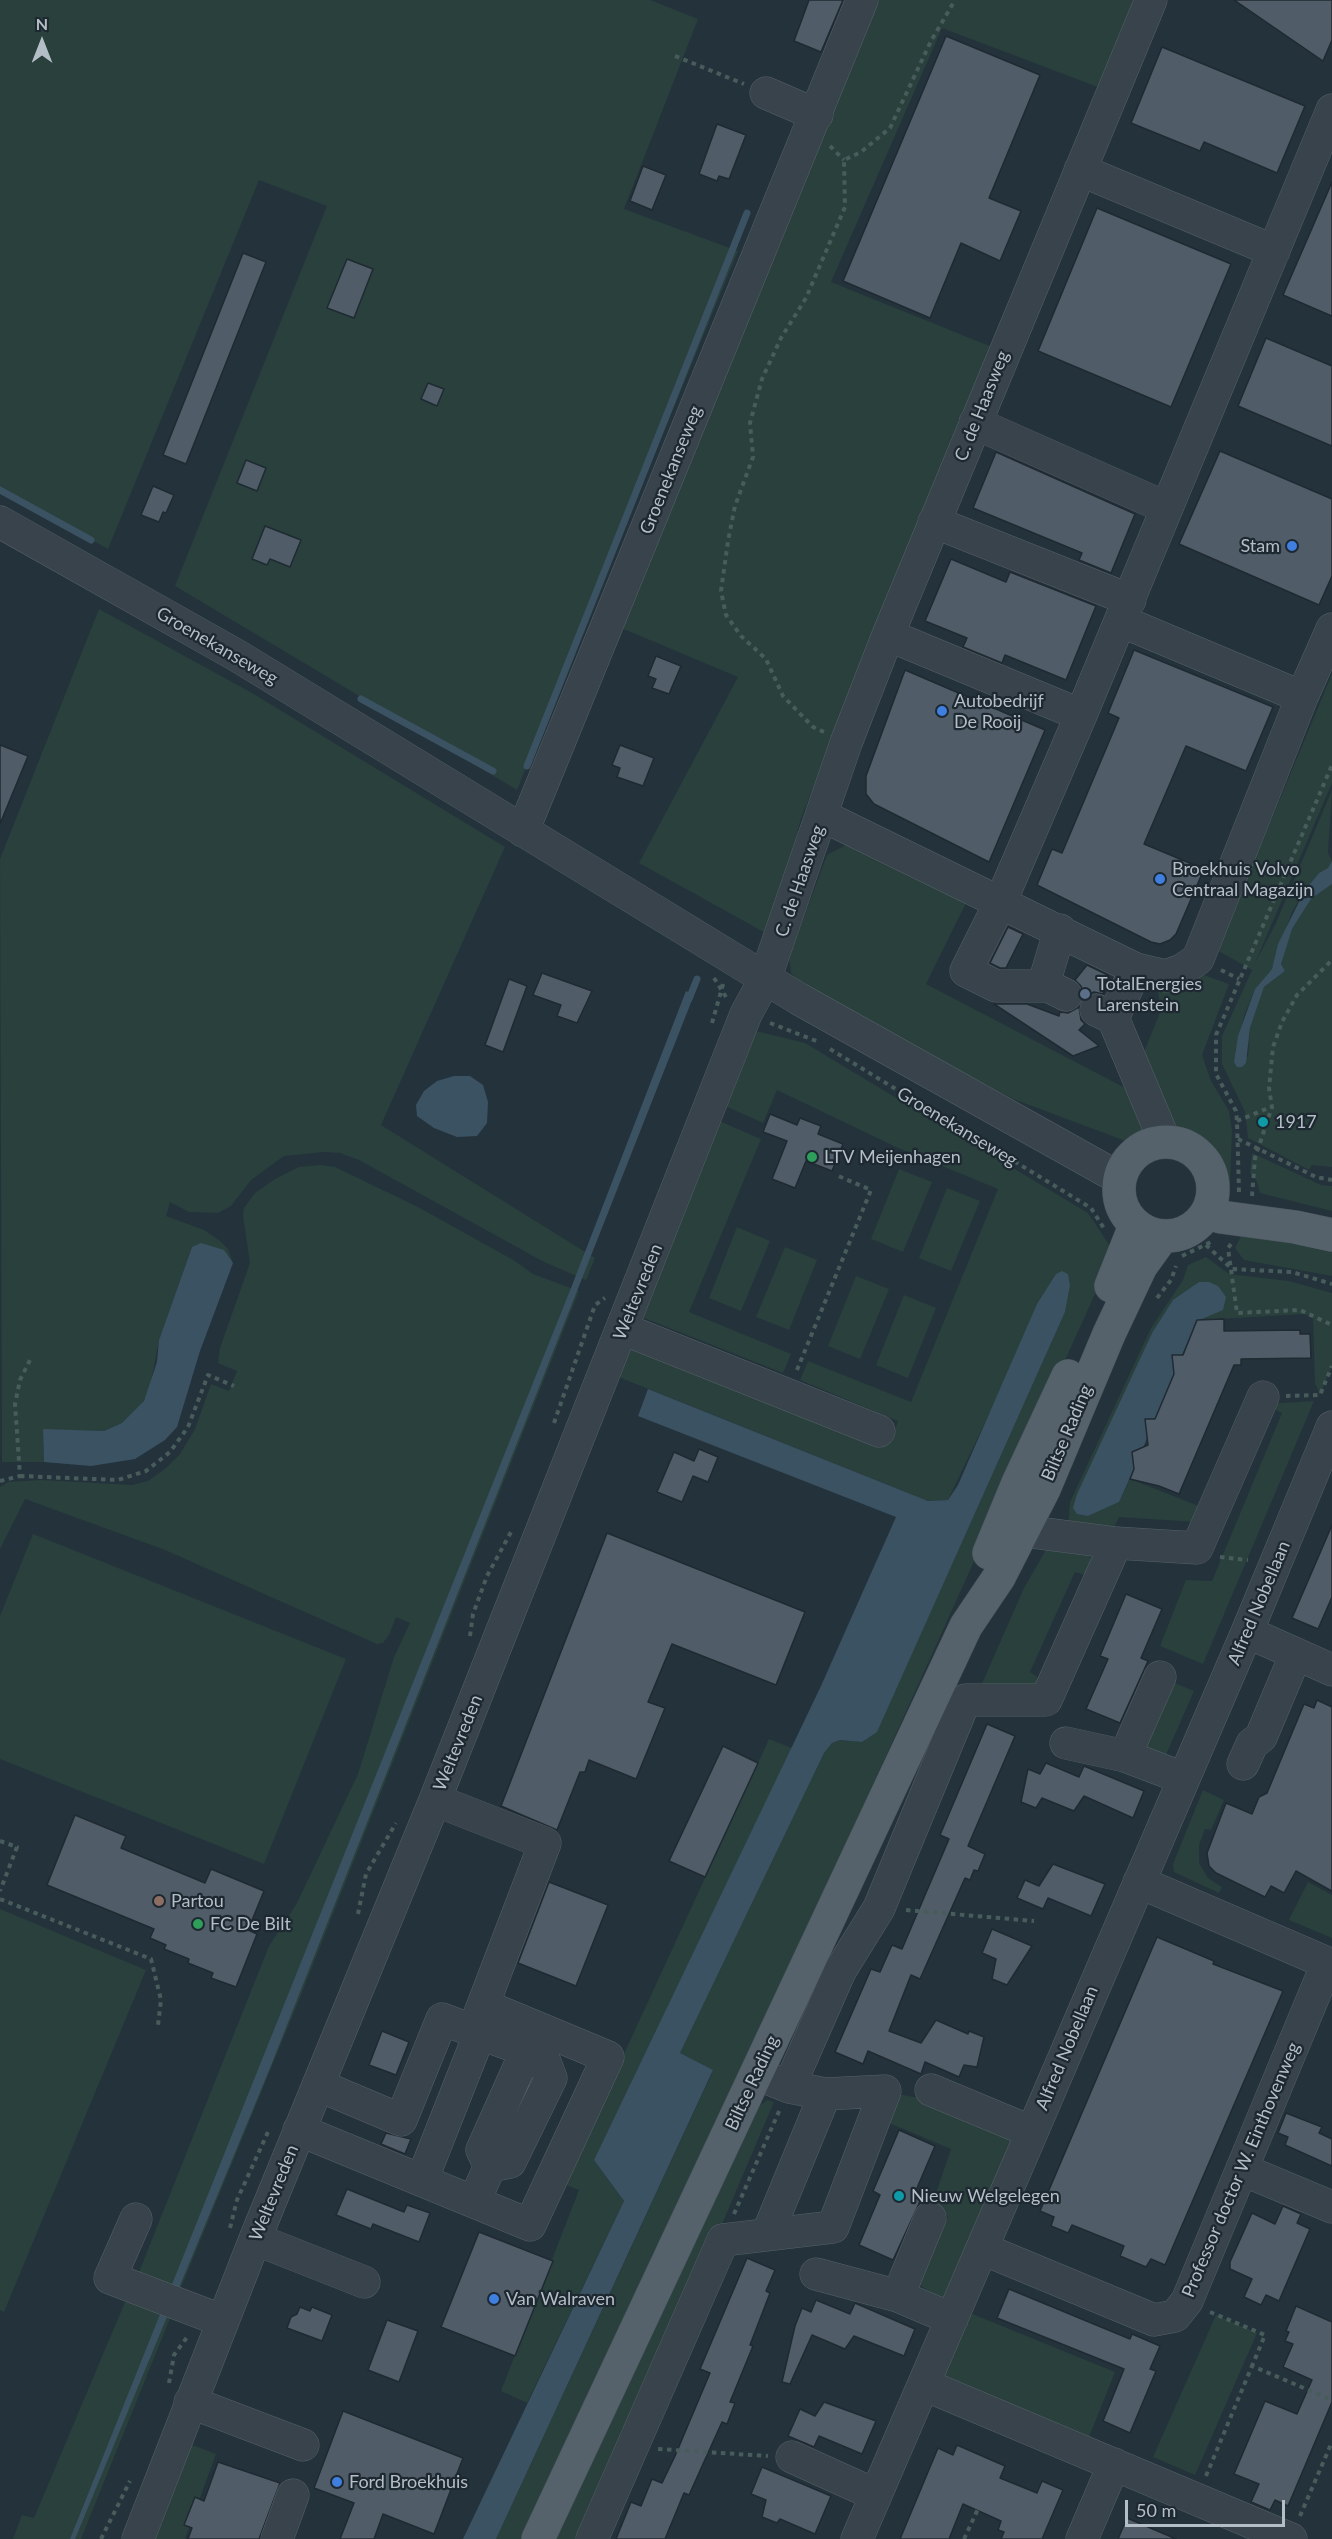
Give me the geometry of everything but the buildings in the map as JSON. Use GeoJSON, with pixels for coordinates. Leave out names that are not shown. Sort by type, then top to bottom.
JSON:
{"type":"FeatureCollection","features":[{"type":"Feature","properties":{"kind":"main road"},"geometry":{"type":"LineString","coordinates":[[1165,1142],[1180,1144],[1194,1151],[1205,1162],[1212,1176],[1210,1202],[1196,1226],[1180,1235],[1149,1232],[1120,1204],[1124,1169],[1139,1150],[1165,1142]]}},
{"type":"Feature","properties":{"kind":"main road"},"geometry":{"type":"LineString","coordinates":[[1210,1202],[1332,1219]]}},
{"type":"Feature","properties":{"kind":"main road"},"geometry":{"type":"LineString","coordinates":[[1248,1209],[1332,1235]]}},
{"type":"Feature","properties":{"kind":"main road","name":"Biltse Rading"},"geometry":{"type":"LineString","coordinates":[[538,2539],[966,1626],[999,1577],[1011,1530],[1124,1257],[1149,1232]]}},
{"type":"Feature","properties":{"kind":"main road","name":"Biltse Rading"},"geometry":{"type":"LineString","coordinates":[[1011,1530],[1044,1490],[1141,1266],[1149,1232]]}},
{"type":"Feature","properties":{"kind":"street","name":"Groenekanseweg"},"geometry":{"type":"LineString","coordinates":[[523,831],[862,0]]}},
{"type":"Feature","properties":{"kind":"street","name":"C. de Haasweg"},"geometry":{"type":"LineString","coordinates":[[777,947],[846,743],[888,635],[1151,0]]}},
{"type":"Feature","properties":{"kind":"street"},"geometry":{"type":"LineString","coordinates":[[766,93],[818,112]]}},
{"type":"Feature","properties":{"kind":"street"},"geometry":{"type":"LineString","coordinates":[[1060,930],[1047,973],[1057,991],[996,986],[966,971],[1001,901],[1081,715],[1332,110]]}},
{"type":"Feature","properties":{"kind":"street"},"geometry":{"type":"LineString","coordinates":[[1080,170],[1274,251]]}},
{"type":"Feature","properties":{"kind":"street"},"geometry":{"type":"LineString","coordinates":[[975,423],[1167,508]]}},
{"type":"Feature","properties":{"kind":"street","name":"Groenekanseweg"},"geometry":{"type":"LineString","coordinates":[[0,522],[236,655],[765,979],[992,1104],[1124,1169]]}},
{"type":"Feature","properties":{"kind":"street"},"geometry":{"type":"LineString","coordinates":[[934,522],[1302,697]]}},
{"type":"Feature","properties":{"kind":"street","name":"C. de Haasweg"},"geometry":{"type":"LineString","coordinates":[[823,816],[1001,901],[1136,969],[1166,976],[1182,970],[1198,959],[1302,697],[1332,629]]}},
{"type":"Feature","properties":{"kind":"street"},"geometry":{"type":"LineString","coordinates":[[888,635],[1081,715]]}},
{"type":"Feature","properties":{"kind":"street","name":"Weltevreden"},"geometry":{"type":"LineString","coordinates":[[138,2539],[190,2402],[435,1800],[746,1014],[765,979],[777,947]]}},
{"type":"Feature","properties":{"kind":"street"},"geometry":{"type":"LineString","coordinates":[[1136,969],[1104,1014],[1165,1142]]}},
{"type":"Feature","properties":{"kind":"street"},"geometry":{"type":"LineString","coordinates":[[623,1329],[879,1431]]}},
{"type":"Feature","properties":{"kind":"street"},"geometry":{"type":"LineString","coordinates":[[1011,1530],[1116,1544],[1197,1548],[1263,1397]]}},
{"type":"Feature","properties":{"kind":"street","name":"Alfred Nobellaan"},"geometry":{"type":"LineString","coordinates":[[857,2539],[1247,1632],[1332,1427]]}},
{"type":"Feature","properties":{"kind":"street"},"geometry":{"type":"LineString","coordinates":[[789,2087],[840,1971],[879,1908],[965,1700],[1046,1700],[1116,1544]]}},
{"type":"Feature","properties":{"kind":"street"},"geometry":{"type":"LineString","coordinates":[[1247,1632],[1332,1670]]}},
{"type":"Feature","properties":{"kind":"street"},"geometry":{"type":"LineString","coordinates":[[1243,1764],[1252,1744],[1261,1737],[1296,1654]]}},
{"type":"Feature","properties":{"kind":"street"},"geometry":{"type":"LineString","coordinates":[[1125,1756],[1160,1677]]}},
{"type":"Feature","properties":{"kind":"street"},"geometry":{"type":"LineString","coordinates":[[1066,1743],[1125,1756],[1183,1778]]}},
{"type":"Feature","properties":{"kind":"street"},"geometry":{"type":"LineString","coordinates":[[422,2180],[546,1843],[435,1800]]}},
{"type":"Feature","properties":{"kind":"street"},"geometry":{"type":"LineString","coordinates":[[1139,1882],[1330,1964]]}},
{"type":"Feature","properties":{"kind":"street","name":"Professor doctor W. Einthovenweg"},"geometry":{"type":"LineString","coordinates":[[983,2249],[1155,2320],[1175,2316],[1187,2301],[1330,1964]]}},
{"type":"Feature","properties":{"kind":"street"},"geometry":{"type":"LineString","coordinates":[[299,2130],[530,2224],[608,2056],[479,2023],[442,2019],[401,2120]]}},
{"type":"Feature","properties":{"kind":"street"},"geometry":{"type":"LineString","coordinates":[[474,2202],[490,2166],[510,2162],[551,2078],[543,2057],[479,2023]]}},
{"type":"Feature","properties":{"kind":"street"},"geometry":{"type":"LineString","coordinates":[[592,2539],[634,2448],[723,2240],[833,2227],[885,2091],[825,2094],[789,2087],[756,2074]]}},
{"type":"Feature","properties":{"kind":"street"},"geometry":{"type":"LineString","coordinates":[[318,2085],[439,2135]]}},
{"type":"Feature","properties":{"kind":"street"},"geometry":{"type":"LineString","coordinates":[[931,2090],[1032,2132]]}},
{"type":"Feature","properties":{"kind":"street"},"geometry":{"type":"LineString","coordinates":[[767,2235],[825,2094]]}},
{"type":"Feature","properties":{"kind":"street"},"geometry":{"type":"LineString","coordinates":[[1243,2170],[1332,2207]]}},
{"type":"Feature","properties":{"kind":"street"},"geometry":{"type":"LineString","coordinates":[[898,2296],[930,2218]]}},
{"type":"Feature","properties":{"kind":"street"},"geometry":{"type":"LineString","coordinates":[[136,2219],[110,2278],[223,2321]]}},
{"type":"Feature","properties":{"kind":"street"},"geometry":{"type":"LineString","coordinates":[[255,2239],[364,2282]]}},
{"type":"Feature","properties":{"kind":"street"},"geometry":{"type":"LineString","coordinates":[[816,2274],[898,2296],[952,2319]]}},
{"type":"Feature","properties":{"kind":"street"},"geometry":{"type":"LineString","coordinates":[[925,2385],[1291,2539]]}},
{"type":"Feature","properties":{"kind":"street"},"geometry":{"type":"LineString","coordinates":[[190,2402],[303,2445]]}},
{"type":"Feature","properties":{"kind":"street"},"geometry":{"type":"LineString","coordinates":[[792,2457],[876,2495]]}},
{"type":"Feature","properties":{"kind":"street"},"geometry":{"type":"LineString","coordinates":[[1082,2539],[1114,2464]]}},
{"type":"Feature","properties":{"kind":"street"},"geometry":{"type":"LineString","coordinates":[[277,2539],[293,2495]]}},
{"type":"Feature","properties":{"kind":"path"},"geometry":{"type":"LineString","coordinates":[[846,743],[813,727],[783,696],[766,659],[741,636],[726,615],[721,591],[728,541],[735,506],[753,457],[750,423],[762,379],[781,338],[806,298],[845,207],[844,160],[861,152],[890,128],[931,41],[955,0]]}},
{"type":"Feature","properties":{"kind":"path"},"geometry":{"type":"LineString","coordinates":[[675,56],[766,93]]}},
{"type":"Feature","properties":{"kind":"path"},"geometry":{"type":"LineString","coordinates":[[1332,765],[1216,1035],[1216,1074],[1236,1111],[1238,1139],[1317,1177],[1332,1180]]}},
{"type":"Feature","properties":{"kind":"path"},"geometry":{"type":"LineString","coordinates":[[1332,960],[1297,995],[1282,1022],[1273,1047],[1270,1068],[1269,1088],[1272,1107],[1253,1168],[1248,1209],[1228,1248],[1238,1312],[1300,1310],[1332,1325]]}},
{"type":"Feature","properties":{"kind":"path","name":"Groenekanseweg"},"geometry":{"type":"LineString","coordinates":[[722,993],[731,1005],[746,1014],[820,1043],[1091,1208],[1117,1251],[1124,1257]]}},
{"type":"Feature","properties":{"kind":"path"},"geometry":{"type":"LineString","coordinates":[[1238,1121],[1272,1107]]}},
{"type":"Feature","properties":{"kind":"path"},"geometry":{"type":"LineString","coordinates":[[787,1394],[872,1190],[836,1175]]}},
{"type":"Feature","properties":{"kind":"path"},"geometry":{"type":"LineString","coordinates":[[1206,1245],[1232,1269],[1292,1272],[1332,1284]]}},
{"type":"Feature","properties":{"kind":"path"},"geometry":{"type":"LineString","coordinates":[[20,1476],[15,1404],[20,1380],[30,1360]]}},
{"type":"Feature","properties":{"kind":"path"},"geometry":{"type":"LineString","coordinates":[[1263,1397],[1320,1395],[1332,1366]]}},
{"type":"Feature","properties":{"kind":"path"},"geometry":{"type":"LineString","coordinates":[[0,1480],[20,1476],[118,1480],[146,1471],[170,1452],[188,1427],[208,1375],[234,1386]]}},
{"type":"Feature","properties":{"kind":"path"},"geometry":{"type":"LineString","coordinates":[[1197,1548],[1203,1556],[1276,1562]]}},
{"type":"Feature","properties":{"kind":"path"},"geometry":{"type":"LineString","coordinates":[[0,1841],[17,1847],[0,1891]]}},
{"type":"Feature","properties":{"kind":"path"},"geometry":{"type":"LineString","coordinates":[[0,1899],[151,1959],[161,2000],[158,2025]]}},
{"type":"Feature","properties":{"kind":"path"},"geometry":{"type":"LineString","coordinates":[[879,1908],[1034,1921]]}},
{"type":"Feature","properties":{"kind":"path"},"geometry":{"type":"LineString","coordinates":[[723,2240],[789,2087]]}},
{"type":"Feature","properties":{"kind":"path"},"geometry":{"type":"LineString","coordinates":[[1187,2301],[1264,2335],[1196,2499]]}},
{"type":"Feature","properties":{"kind":"path"},"geometry":{"type":"LineString","coordinates":[[1252,2366],[1332,2400]]}},
{"type":"Feature","properties":{"kind":"path"},"geometry":{"type":"LineString","coordinates":[[1291,2539],[1332,2442]]}},
{"type":"Feature","properties":{"kind":"path"},"geometry":{"type":"LineString","coordinates":[[634,2448],[792,2457]]}},
{"type":"Feature","properties":{"kind":"path"},"geometry":{"type":"LineString","coordinates":[[964,2539],[978,2509]]}},
{"type":"Feature","properties":{"kind":"green space"},"geometry":{"type":"Polygon","coordinates":[[[0,0],[650,0],[698,19],[624,209],[738,251],[517,790],[175,586],[327,206],[259,180],[108,549],[0,490],[0,0]]]}},
{"type":"Feature","properties":{"kind":"green space"},"geometry":{"type":"Polygon","coordinates":[[[868,0],[1139,0],[1103,89],[942,28],[831,282],[992,347],[801,818],[771,936],[639,863],[738,677],[614,625],[868,0]]]}},
{"type":"Feature","properties":{"kind":"green space"},"geometry":{"type":"Polygon","coordinates":[[[99,609],[252,693],[505,847],[381,1125],[595,1258],[586,1280],[544,1262],[359,1160],[340,1153],[324,1152],[284,1156],[251,1180],[231,1206],[218,1213],[189,1212],[170,1202],[166,1216],[204,1230],[220,1241],[228,1249],[233,1263],[192,1247],[159,1340],[150,1387],[144,1401],[134,1414],[122,1423],[104,1431],[43,1430],[44,1462],[2,1462],[0,859],[99,609]]]}},
{"type":"Feature","properties":{"kind":"green space"},"geometry":{"type":"Polygon","coordinates":[[[1332,674],[1332,783],[1255,963],[1275,925],[1332,790],[1328,853],[1332,861],[1328,868],[1319,873],[1305,890],[1292,912],[1272,969],[1255,989],[1244,1016],[1235,1053],[1248,1057],[1250,1028],[1264,987],[1285,971],[1281,964],[1292,929],[1311,899],[1332,884],[1332,1167],[1312,1165],[1309,1170],[1248,1138],[1245,1112],[1222,1064],[1222,1036],[1252,970],[1217,950],[1332,674]]]}},
{"type":"Feature","properties":{"kind":"green space"},"geometry":{"type":"Polygon","coordinates":[[[851,842],[966,903],[926,984],[1131,1091],[1152,1141],[1131,1143],[1013,1099],[806,989],[791,973],[789,957],[827,855],[851,842]]]}},
{"type":"Feature","properties":{"kind":"green space"},"geometry":{"type":"Polygon","coordinates":[[[1201,974],[1229,984],[1202,1055],[1211,1081],[1229,1111],[1232,1131],[1230,1184],[1218,1172],[1213,1158],[1193,1141],[1169,1136],[1142,1057],[1161,1010],[1157,985],[1201,974]]]}},
{"type":"Feature","properties":{"kind":"green space"},"geometry":{"type":"Polygon","coordinates":[[[752,1030],[805,1043],[1088,1213],[1114,1252],[704,2158],[524,2539],[496,2539],[713,2071],[680,2053],[824,1753],[832,1743],[840,1740],[862,1742],[877,1731],[1065,1312],[1070,1287],[1056,1274],[948,1500],[928,1501],[616,1376],[631,1338],[891,1442],[898,1421],[800,1380],[808,1361],[911,1402],[998,1189],[896,1147],[777,1090],[763,1123],[723,1105],[752,1030]]]}},
{"type":"Feature","properties":{"kind":"green space"},"geometry":{"type":"Polygon","coordinates":[[[717,1120],[761,1139],[689,1312],[791,1354],[783,1373],[639,1316],[717,1120]]]}},
{"type":"Feature","properties":{"kind":"green space"},"geometry":{"type":"Polygon","coordinates":[[[1252,1153],[1321,1185],[1332,1186],[1332,1211],[1260,1193],[1256,1179],[1250,1173],[1252,1153]]]}},
{"type":"Feature","properties":{"kind":"green space"},"geometry":{"type":"Polygon","coordinates":[[[321,1165],[335,1167],[418,1207],[515,1261],[533,1274],[579,1291],[299,2000],[180,2290],[139,2272],[269,1946],[297,1903],[358,1774],[394,1657],[410,1623],[396,1617],[389,1635],[383,1643],[377,1644],[165,1550],[25,1499],[0,1549],[0,1487],[8,1482],[41,1480],[132,1485],[148,1481],[180,1454],[195,1429],[211,1384],[229,1391],[237,1371],[218,1363],[220,1348],[250,1263],[243,1216],[244,1208],[255,1193],[275,1179],[299,1167],[321,1165]]]}},
{"type":"Feature","properties":{"kind":"green space"},"geometry":{"type":"Polygon","coordinates":[[[899,1169],[932,1182],[903,1252],[871,1239],[899,1169]]]}},
{"type":"Feature","properties":{"kind":"green space"},"geometry":{"type":"Polygon","coordinates":[[[947,1188],[980,1201],[951,1271],[919,1258],[947,1188]]]}},
{"type":"Feature","properties":{"kind":"green space"},"geometry":{"type":"Polygon","coordinates":[[[737,1227],[770,1241],[741,1311],[709,1298],[737,1227]]]}},
{"type":"Feature","properties":{"kind":"green space"},"geometry":{"type":"Polygon","coordinates":[[[1241,1236],[1257,1236],[1332,1250],[1332,1276],[1244,1260],[1235,1248],[1241,1236]]]}},
{"type":"Feature","properties":{"kind":"green space"},"geometry":{"type":"Polygon","coordinates":[[[785,1247],[817,1260],[789,1330],[756,1317],[785,1247]]]}},
{"type":"Feature","properties":{"kind":"green space"},"geometry":{"type":"Polygon","coordinates":[[[1206,1257],[1229,1274],[1289,1281],[1332,1293],[1332,1366],[1320,1395],[1315,1383],[1313,1317],[1304,1314],[1200,1320],[1173,1300],[1152,1333],[1077,1494],[1088,1516],[1119,1502],[1130,1479],[1204,1508],[1197,1522],[1119,1517],[1111,1533],[1068,1528],[1070,1502],[1151,1328],[1183,1280],[1188,1265],[1206,1257]]]}},
{"type":"Feature","properties":{"kind":"green space"},"geometry":{"type":"Polygon","coordinates":[[[856,1276],[889,1289],[860,1359],[828,1346],[856,1276]]]}},
{"type":"Feature","properties":{"kind":"green space"},"geometry":{"type":"Polygon","coordinates":[[[904,1295],[936,1308],[908,1378],[876,1365],[904,1295]]]}},
{"type":"Feature","properties":{"kind":"green space"},"geometry":{"type":"Polygon","coordinates":[[[1314,1401],[1203,1664],[1160,1646],[1186,1580],[1212,1581],[1282,1413],[1265,1404],[1314,1401]]]}},
{"type":"Feature","properties":{"kind":"green space"},"geometry":{"type":"Polygon","coordinates":[[[33,1534],[346,1659],[264,1864],[0,1759],[0,1616],[33,1534]]]}},
{"type":"Feature","properties":{"kind":"green space"},"geometry":{"type":"Polygon","coordinates":[[[1048,1546],[1086,1550],[1092,1561],[1088,1576],[1075,1572],[1030,1672],[1042,1680],[1033,1693],[980,1688],[1024,1588],[1048,1546]]]}},
{"type":"Feature","properties":{"kind":"green space"},"geometry":{"type":"Polygon","coordinates":[[[1165,1679],[1194,1691],[1162,1764],[1139,1753],[1165,1679]]]}},
{"type":"Feature","properties":{"kind":"green space"},"geometry":{"type":"Polygon","coordinates":[[[769,1739],[792,1748],[594,2160],[624,2201],[527,2403],[501,2391],[579,2190],[564,2184],[769,1739]]]}},
{"type":"Feature","properties":{"kind":"green space"},"geometry":{"type":"Polygon","coordinates":[[[1203,1790],[1224,1800],[1211,1830],[1205,1829],[1199,1845],[1199,1863],[1208,1878],[1222,1887],[1219,1893],[1174,1872],[1173,1864],[1203,1790]]]}},
{"type":"Feature","properties":{"kind":"green space"},"geometry":{"type":"Polygon","coordinates":[[[1308,1882],[1332,1895],[1332,1938],[1289,1920],[1308,1882]]]}},
{"type":"Feature","properties":{"kind":"green space"},"geometry":{"type":"Polygon","coordinates":[[[0,1909],[146,1970],[4,2312],[0,2310],[0,1909]]]}},
{"type":"Feature","properties":{"kind":"green space"},"geometry":{"type":"Polygon","coordinates":[[[893,2093],[934,2101],[1017,2132],[945,2301],[919,2285],[948,2216],[931,2208],[951,2149],[882,2120],[893,2093]]]}},
{"type":"Feature","properties":{"kind":"green space"},"geometry":{"type":"Polygon","coordinates":[[[767,2100],[774,2102],[631,2438],[590,2504],[575,2539],[553,2539],[757,2108],[767,2100]]]}},
{"type":"Feature","properties":{"kind":"green space"},"geometry":{"type":"Polygon","coordinates":[[[128,2295],[171,2316],[81,2539],[13,2539],[22,2515],[34,2518],[128,2295]]]}},
{"type":"Feature","properties":{"kind":"green space"},"geometry":{"type":"Polygon","coordinates":[[[970,2313],[1115,2372],[1089,2437],[944,2377],[970,2313]]]}},
{"type":"Feature","properties":{"kind":"green space"},"geometry":{"type":"Polygon","coordinates":[[[1216,2315],[1257,2333],[1195,2475],[1153,2457],[1216,2315]]]}},
{"type":"Feature","properties":{"kind":"green space"},"geometry":{"type":"Polygon","coordinates":[[[190,2444],[216,2454],[185,2539],[151,2539],[190,2444]]]}},
{"type":"Feature","properties":{"kind":"water"},"geometry":{"type":"Polygon","coordinates":[[[1332,861],[1332,884],[1311,899],[1292,929],[1281,964],[1285,971],[1264,987],[1250,1028],[1246,1063],[1242,1067],[1237,1067],[1234,1062],[1238,1036],[1255,989],[1272,969],[1278,944],[1305,890],[1319,873],[1328,868],[1332,861]]]}},
{"type":"Feature","properties":{"kind":"water"},"geometry":{"type":"Polygon","coordinates":[[[686,991],[694,995],[270,2068],[75,2539],[70,2539],[571,1288],[686,991]]]}},
{"type":"Feature","properties":{"kind":"water"},"geometry":{"type":"Polygon","coordinates":[[[454,1076],[470,1076],[483,1085],[488,1102],[487,1123],[477,1136],[457,1137],[434,1128],[417,1116],[416,1105],[424,1091],[437,1081],[454,1076]]]}},
{"type":"Feature","properties":{"kind":"water"},"geometry":{"type":"Polygon","coordinates":[[[201,1243],[224,1250],[233,1263],[200,1351],[177,1427],[165,1440],[135,1459],[91,1466],[44,1462],[43,1429],[104,1431],[122,1423],[144,1401],[157,1362],[159,1340],[192,1247],[201,1243]]]}},
{"type":"Feature","properties":{"kind":"water"},"geometry":{"type":"Polygon","coordinates":[[[1062,1271],[1068,1274],[1070,1286],[1065,1312],[877,1732],[862,1742],[840,1740],[832,1743],[824,1753],[680,2053],[713,2070],[496,2539],[463,2539],[624,2201],[594,2160],[821,1686],[896,1517],[638,1416],[648,1389],[928,1501],[948,1500],[958,1485],[1037,1304],[1056,1274],[1062,1271]]]}},
{"type":"Feature","properties":{"kind":"water"},"geometry":{"type":"Polygon","coordinates":[[[1199,1282],[1209,1282],[1218,1286],[1226,1297],[1223,1310],[1197,1321],[1182,1355],[1175,1355],[1174,1374],[1155,1419],[1148,1419],[1147,1438],[1142,1451],[1132,1453],[1134,1469],[1119,1502],[1088,1516],[1077,1514],[1073,1508],[1077,1494],[1152,1333],[1173,1300],[1199,1282]]]}},
{"type":"Feature","properties":{"kind":"waterway"},"geometry":{"type":"LineString","coordinates":[[527,766],[747,213]]}},
{"type":"Feature","properties":{"kind":"waterway"},"geometry":{"type":"LineString","coordinates":[[0,490],[91,540]]}},
{"type":"Feature","properties":{"kind":"waterway"},"geometry":{"type":"LineString","coordinates":[[361,699],[493,771]]}},
{"type":"Feature","properties":{"kind":"waterway"},"geometry":{"type":"LineString","coordinates":[[689,999],[697,979]]}},
{"type":"Feature","properties":{"kind":"place","name":"Stam"},"geometry":{"type":"Point","coordinates":[1292,546]}},
{"type":"Feature","properties":{"kind":"place","name":"Autobedrijf De Rooij"},"geometry":{"type":"Point","coordinates":[942,711]}},
{"type":"Feature","properties":{"kind":"place","name":"Broekhuis Volvo Centraal Magazijn"},"geometry":{"type":"Point","coordinates":[1160,879]}},
{"type":"Feature","properties":{"kind":"place","name":"TotalEnergies Larenstein"},"geometry":{"type":"Point","coordinates":[1085,994]}},
{"type":"Feature","properties":{"kind":"place","name":"1917"},"geometry":{"type":"Point","coordinates":[1263,1122]}},
{"type":"Feature","properties":{"kind":"place","name":"LTV Meijenhagen"},"geometry":{"type":"Point","coordinates":[812,1157]}},
{"type":"Feature","properties":{"kind":"place","name":"Partou"},"geometry":{"type":"Point","coordinates":[159,1901]}},
{"type":"Feature","properties":{"kind":"place","name":"FC De Bilt"},"geometry":{"type":"Point","coordinates":[198,1924]}},
{"type":"Feature","properties":{"kind":"place","name":"Nieuw Welgelegen"},"geometry":{"type":"Point","coordinates":[899,2196]}},
{"type":"Feature","properties":{"kind":"place","name":"Van Walraven"},"geometry":{"type":"Point","coordinates":[494,2299]}},
{"type":"Feature","properties":{"kind":"place","name":"Ford Broekhuis"},"geometry":{"type":"Point","coordinates":[337,2482]}}]}
